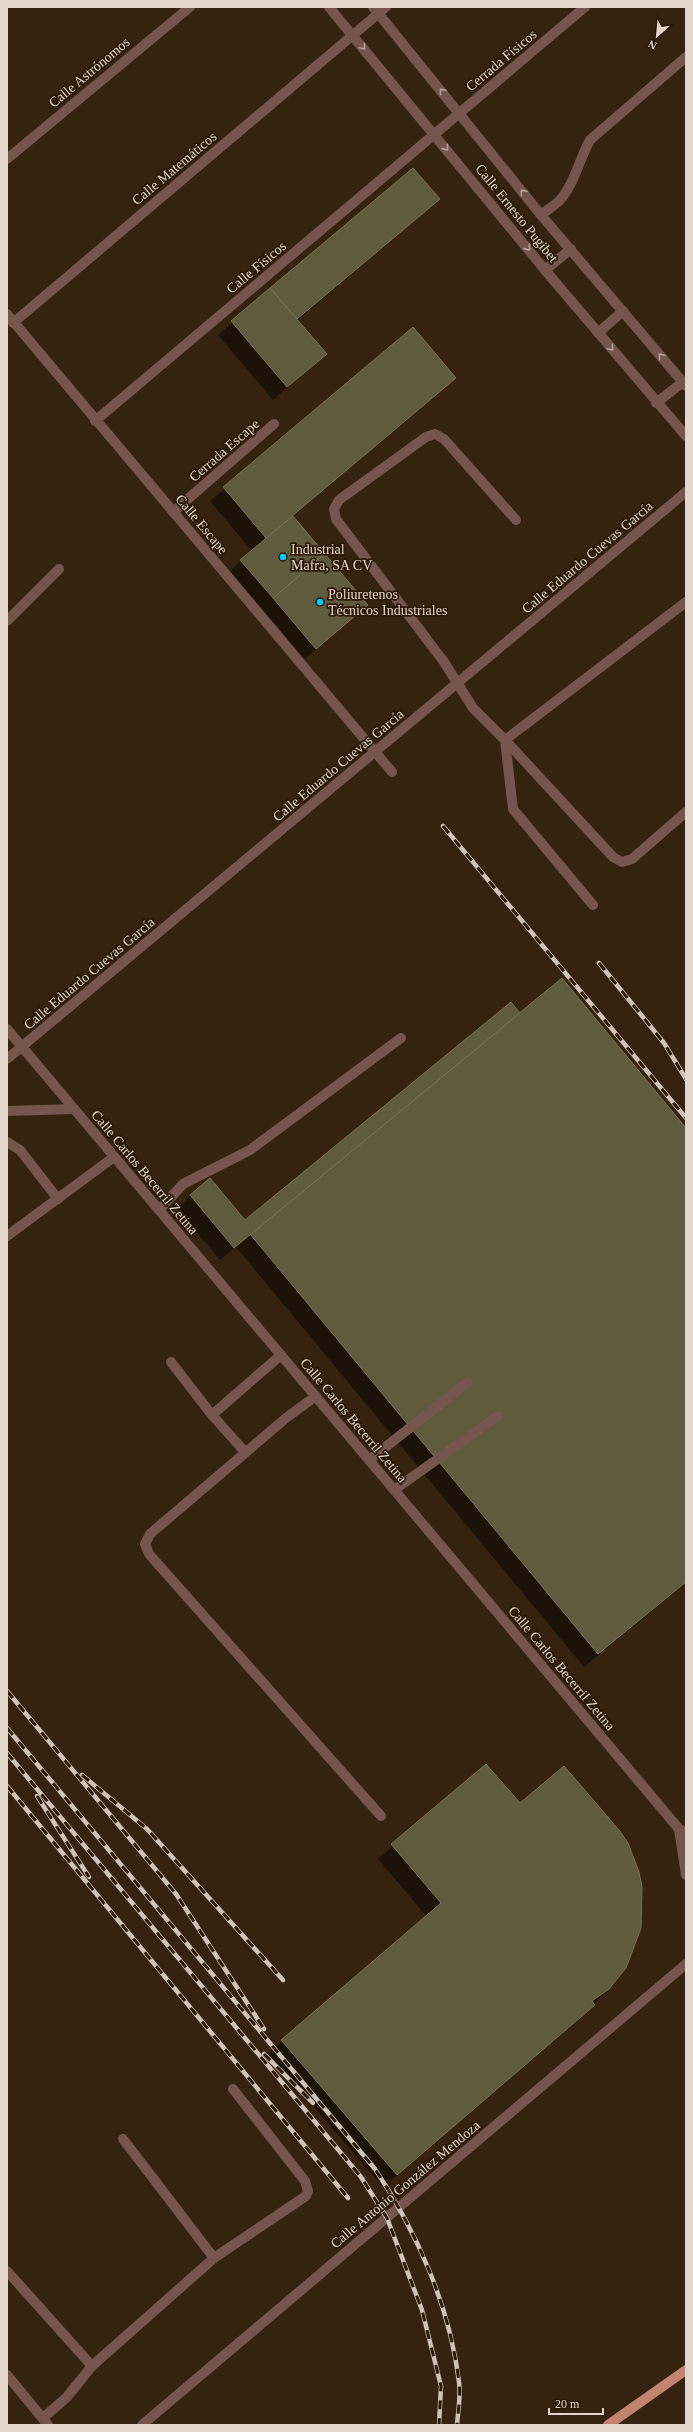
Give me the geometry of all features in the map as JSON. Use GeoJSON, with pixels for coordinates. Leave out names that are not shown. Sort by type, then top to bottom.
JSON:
{"type":"FeatureCollection","features":[{"type":"Feature","properties":{"kind":"main road"},"geometry":{"type":"LineString","coordinates":[[608,2425],[686,2370]]}},
{"type":"Feature","properties":{"kind":"street","name":"Calle Astrónomos"},"geometry":{"type":"LineString","coordinates":[[7,159],[190,7]]}},
{"type":"Feature","properties":{"kind":"street","name":"Calle Ernesto Pugibet"},"geometry":{"type":"LineString","coordinates":[[329,7],[545,270],[656,403],[686,436]]}},
{"type":"Feature","properties":{"kind":"street","name":"Cerrada Físicos"},"geometry":{"type":"LineString","coordinates":[[435,135],[585,7]]}},
{"type":"Feature","properties":{"kind":"street","name":"Calle Ernesto Pugibet"},"geometry":{"type":"LineString","coordinates":[[379,9],[541,215],[684,384]]}},
{"type":"Feature","properties":{"kind":"street","name":"Calle Matemáticos"},"geometry":{"type":"LineString","coordinates":[[10,318],[353,36],[379,9]]}},
{"type":"Feature","properties":{"kind":"street"},"geometry":{"type":"LineString","coordinates":[[541,215],[559,201],[572,182],[581,156],[590,140],[686,57]]}},
{"type":"Feature","properties":{"kind":"street","name":"Calle Físicos"},"geometry":{"type":"LineString","coordinates":[[95,421],[435,135]]}},
{"type":"Feature","properties":{"kind":"street"},"geometry":{"type":"LineString","coordinates":[[545,270],[571,249]]}},
{"type":"Feature","properties":{"kind":"street"},"geometry":{"type":"LineString","coordinates":[[598,333],[623,311]]}},
{"type":"Feature","properties":{"kind":"street","name":"Calle Escape"},"geometry":{"type":"LineString","coordinates":[[10,318],[95,421],[392,772]]}},
{"type":"Feature","properties":{"kind":"street"},"geometry":{"type":"LineString","coordinates":[[656,403],[684,384]]}},
{"type":"Feature","properties":{"kind":"street","name":"Cerrada Escape"},"geometry":{"type":"LineString","coordinates":[[173,512],[274,424]]}},
{"type":"Feature","properties":{"kind":"street"},"geometry":{"type":"LineString","coordinates":[[516,520],[444,439],[435,434],[426,437],[339,500],[334,509],[336,519],[459,684],[473,708],[505,740],[617,861],[622,862],[632,859],[686,812]]}},
{"type":"Feature","properties":{"kind":"street","name":"Calle Eduardo Cuevas García"},"geometry":{"type":"LineString","coordinates":[[7,1059],[459,684],[686,492]]}},
{"type":"Feature","properties":{"kind":"street"},"geometry":{"type":"LineString","coordinates":[[7,621],[59,569]]}},
{"type":"Feature","properties":{"kind":"street"},"geometry":{"type":"LineString","coordinates":[[505,740],[686,602]]}},
{"type":"Feature","properties":{"kind":"street"},"geometry":{"type":"LineString","coordinates":[[505,740],[513,810],[593,905]]}},
{"type":"Feature","properties":{"kind":"street","name":"Calle Carlos Becerril Zetina"},"geometry":{"type":"LineString","coordinates":[[7,1029],[682,1831],[686,1875]]}},
{"type":"Feature","properties":{"kind":"street"},"geometry":{"type":"LineString","coordinates":[[159,1210],[183,1184],[250,1150],[401,1038]]}},
{"type":"Feature","properties":{"kind":"street"},"geometry":{"type":"LineString","coordinates":[[7,1111],[74,1109]]}},
{"type":"Feature","properties":{"kind":"street"},"geometry":{"type":"LineString","coordinates":[[7,1142],[20,1150],[58,1199]]}},
{"type":"Feature","properties":{"kind":"street"},"geometry":{"type":"LineString","coordinates":[[7,1236],[114,1157]]}},
{"type":"Feature","properties":{"kind":"street"},"geometry":{"type":"LineString","coordinates":[[212,1415],[281,1355]]}},
{"type":"Feature","properties":{"kind":"street"},"geometry":{"type":"LineString","coordinates":[[172,1362],[212,1415],[245,1452]]}},
{"type":"Feature","properties":{"kind":"street"},"geometry":{"type":"LineString","coordinates":[[369,1460],[468,1382]]}},
{"type":"Feature","properties":{"kind":"street"},"geometry":{"type":"LineString","coordinates":[[316,1396],[245,1452],[150,1534],[147,1538],[146,1549],[381,1816]]}},
{"type":"Feature","properties":{"kind":"street"},"geometry":{"type":"LineString","coordinates":[[394,1490],[498,1416]]}},
{"type":"Feature","properties":{"kind":"street","name":"Calle Antonio González Mendoza"},"geometry":{"type":"LineString","coordinates":[[142,2425],[686,1964]]}},
{"type":"Feature","properties":{"kind":"street"},"geometry":{"type":"LineString","coordinates":[[7,2375],[45,2422],[92,2366],[214,2258],[303,2200],[308,2191],[305,2181],[233,2089]]}},
{"type":"Feature","properties":{"kind":"street"},"geometry":{"type":"LineString","coordinates":[[123,2139],[214,2258]]}},
{"type":"Feature","properties":{"kind":"street"},"geometry":{"type":"LineString","coordinates":[[7,2271],[92,2366]]}},
{"type":"Feature","properties":{"kind":"building"},"geometry":{"type":"Polygon","coordinates":[[[413,168],[440,199],[297,319],[270,288],[413,168]]]}},
{"type":"Feature","properties":{"kind":"building"},"geometry":{"type":"Polygon","coordinates":[[[270,288],[327,354],[287,387],[231,321],[270,288]]]}},
{"type":"Feature","properties":{"kind":"building"},"geometry":{"type":"Polygon","coordinates":[[[413,327],[456,378],[266,538],[223,487],[413,327]]]}},
{"type":"Feature","properties":{"kind":"building","name":"Industrial Mafra, SA CV"},"geometry":{"type":"Polygon","coordinates":[[[293,516],[325,554],[273,598],[240,560],[293,516]]]}},
{"type":"Feature","properties":{"kind":"building","name":"Poliuretenos Técnicos Industriales"},"geometry":{"type":"Polygon","coordinates":[[[325,554],[368,605],[316,649],[273,598],[325,554]]]}},
{"type":"Feature","properties":{"kind":"building"},"geometry":{"type":"Polygon","coordinates":[[[562,978],[686,1128],[686,1582],[598,1654],[250,1234],[562,978]]]}},
{"type":"Feature","properties":{"kind":"building"},"geometry":{"type":"Polygon","coordinates":[[[511,1002],[520,1013],[234,1248],[190,1195],[210,1178],[245,1220],[511,1002]]]}},
{"type":"Feature","properties":{"kind":"building"},"geometry":{"type":"Polygon","coordinates":[[[486,1764],[520,1803],[564,1766],[619,1830],[628,1843],[639,1872],[642,1887],[641,1928],[626,1968],[609,1989],[592,2001],[595,2005],[397,2175],[281,2040],[441,1903],[391,1844],[486,1764]]]}},
{"type":"Feature","properties":{"kind":"railway"},"geometry":{"type":"LineString","coordinates":[[443,826],[686,1118]]}},
{"type":"Feature","properties":{"kind":"railway"},"geometry":{"type":"LineString","coordinates":[[599,963],[664,1043],[686,1079]]}},
{"type":"Feature","properties":{"kind":"railway"},"geometry":{"type":"LineString","coordinates":[[7,1691],[176,1894],[264,2029]]}},
{"type":"Feature","properties":{"kind":"railway"},"geometry":{"type":"LineString","coordinates":[[7,1728],[375,2169],[405,2218],[418,2244],[440,2298],[455,2354],[460,2387],[457,2425]]}},
{"type":"Feature","properties":{"kind":"railway"},"geometry":{"type":"LineString","coordinates":[[7,1753],[361,2177],[387,2218],[422,2310],[441,2386],[439,2425]]}},
{"type":"Feature","properties":{"kind":"railway"},"geometry":{"type":"LineString","coordinates":[[82,1775],[147,1829],[283,1980]]}},
{"type":"Feature","properties":{"kind":"railway"},"geometry":{"type":"LineString","coordinates":[[7,1786],[348,2198]]}},
{"type":"Feature","properties":{"kind":"railway"},"geometry":{"type":"LineString","coordinates":[[37,1796],[89,1877]]}},
{"type":"Feature","properties":{"kind":"railway"},"geometry":{"type":"LineString","coordinates":[[264,2054],[313,2103]]}},
{"type":"Feature","properties":{"kind":"place","name":"Industrial Mafra, SA CV"},"geometry":{"type":"Point","coordinates":[283,557]}},
{"type":"Feature","properties":{"kind":"place","name":"Poliuretenos Técnicos Industriales"},"geometry":{"type":"Point","coordinates":[320,602]}}]}
